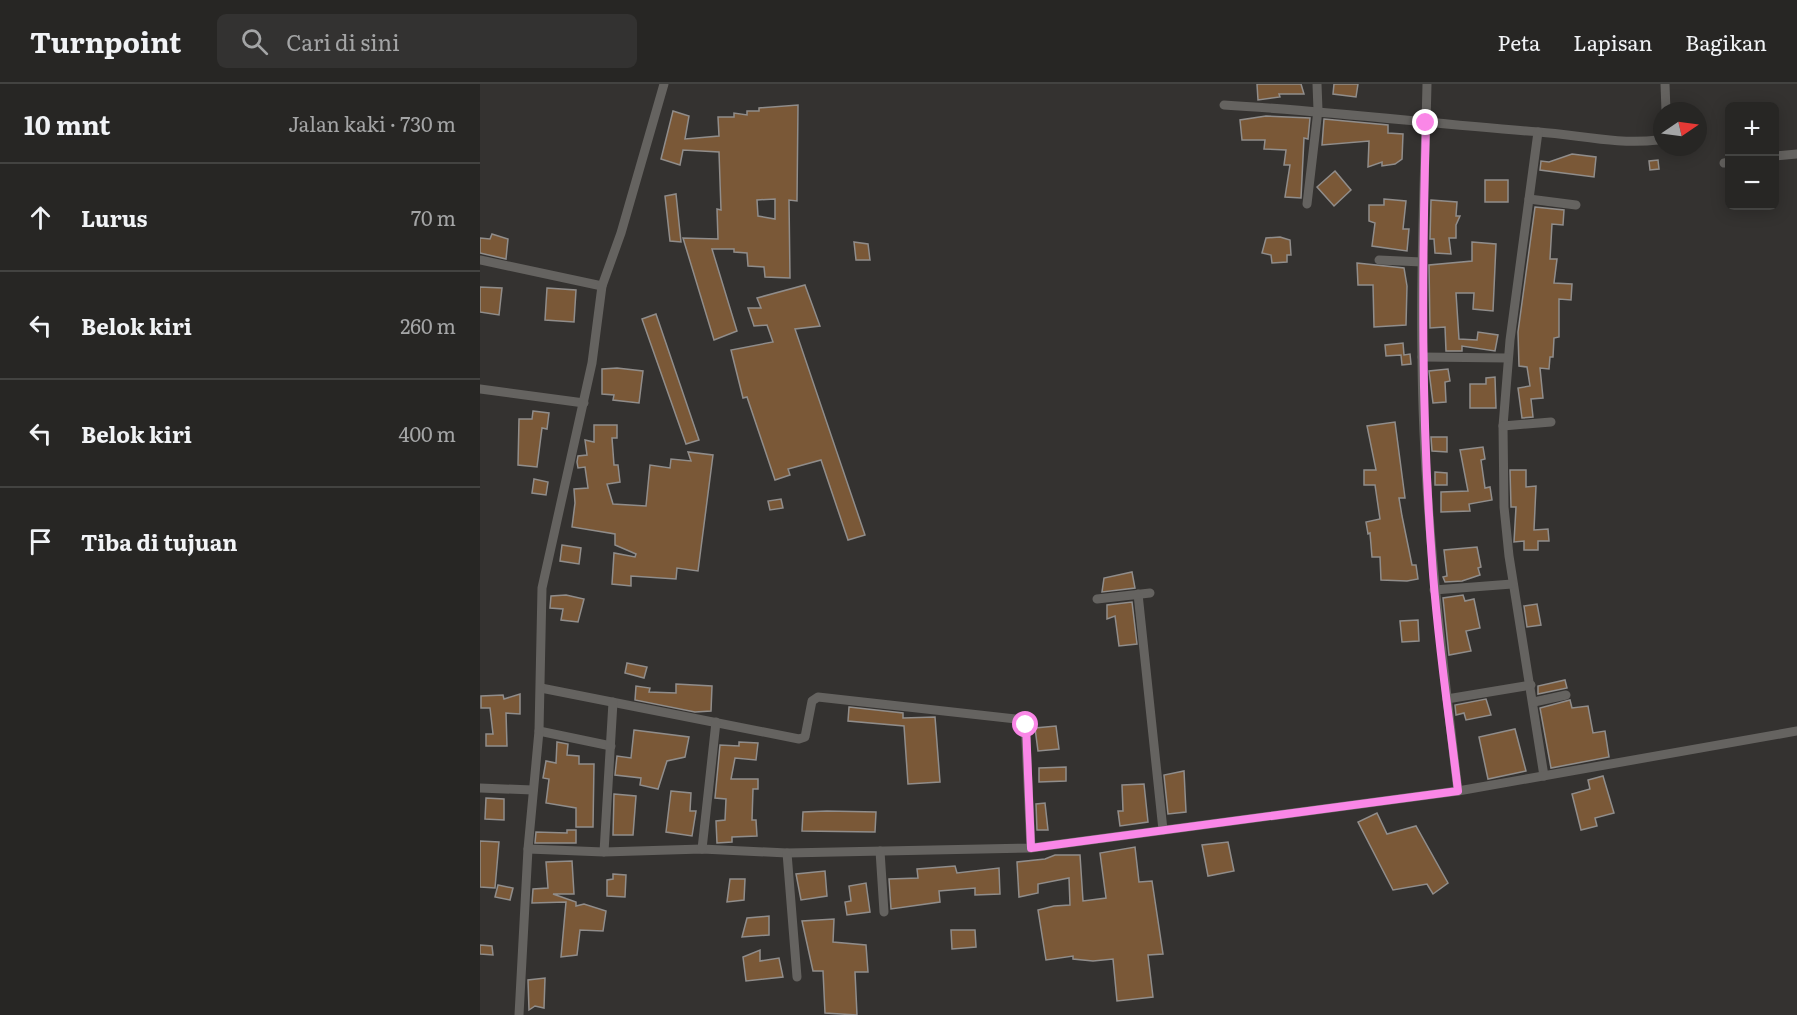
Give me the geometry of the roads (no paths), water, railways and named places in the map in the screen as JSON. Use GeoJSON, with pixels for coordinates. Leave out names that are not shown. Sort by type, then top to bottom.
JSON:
{"type":"FeatureCollection","features":[{"type":"Feature","properties":{"kind":"street"},"geometry":{"type":"LineString","coordinates":[[519,1015],[528,849],[539,731],[542,588],[592,363],[602,286],[621,233],[664,84]]}},
{"type":"Feature","properties":{"kind":"street"},"geometry":{"type":"LineString","coordinates":[[1307,204],[1318,110],[1317,84]]}},
{"type":"Feature","properties":{"kind":"street"},"geometry":{"type":"LineString","coordinates":[[1427,84],[1422,357],[1434,590],[1458,791]]}},
{"type":"Feature","properties":{"kind":"street"},"geometry":{"type":"LineString","coordinates":[[1665,84],[1666,102]]}},
{"type":"Feature","properties":{"kind":"street"},"geometry":{"type":"LineString","coordinates":[[1224,105],[1318,110],[1626,143],[1653,140]]}},
{"type":"Feature","properties":{"kind":"street"},"geometry":{"type":"LineString","coordinates":[[1538,132],[1508,358],[1503,426],[1504,507],[1512,584],[1534,702],[1544,776]]}},
{"type":"Feature","properties":{"kind":"street"},"geometry":{"type":"LineString","coordinates":[[1779,156],[1797,154]]}},
{"type":"Feature","properties":{"kind":"street"},"geometry":{"type":"LineString","coordinates":[[1529,200],[1576,205]]}},
{"type":"Feature","properties":{"kind":"street"},"geometry":{"type":"LineString","coordinates":[[480,260],[602,286]]}},
{"type":"Feature","properties":{"kind":"street"},"geometry":{"type":"LineString","coordinates":[[1379,260],[1422,262]]}},
{"type":"Feature","properties":{"kind":"street"},"geometry":{"type":"LineString","coordinates":[[1422,357],[1508,358]]}},
{"type":"Feature","properties":{"kind":"street"},"geometry":{"type":"LineString","coordinates":[[480,389],[584,403]]}},
{"type":"Feature","properties":{"kind":"street"},"geometry":{"type":"LineString","coordinates":[[1503,426],[1551,422]]}},
{"type":"Feature","properties":{"kind":"street"},"geometry":{"type":"LineString","coordinates":[[1434,590],[1512,584]]}},
{"type":"Feature","properties":{"kind":"street"},"geometry":{"type":"LineString","coordinates":[[1097,599],[1150,593]]}},
{"type":"Feature","properties":{"kind":"street"},"geometry":{"type":"LineString","coordinates":[[1138,594],[1163,830]]}},
{"type":"Feature","properties":{"kind":"street"},"geometry":{"type":"LineString","coordinates":[[1447,699],[1531,685]]}},
{"type":"Feature","properties":{"kind":"street"},"geometry":{"type":"LineString","coordinates":[[541,688],[803,739],[806,736],[812,701],[819,697],[1025,720],[1031,848]]}},
{"type":"Feature","properties":{"kind":"street"},"geometry":{"type":"LineString","coordinates":[[1534,702],[1566,695]]}},
{"type":"Feature","properties":{"kind":"street"},"geometry":{"type":"LineString","coordinates":[[604,852],[613,702]]}},
{"type":"Feature","properties":{"kind":"street"},"geometry":{"type":"LineString","coordinates":[[702,849],[716,722]]}},
{"type":"Feature","properties":{"kind":"street"},"geometry":{"type":"LineString","coordinates":[[539,731],[611,746]]}},
{"type":"Feature","properties":{"kind":"street"},"geometry":{"type":"LineString","coordinates":[[528,849],[604,852],[702,849],[787,853],[1031,848],[1458,791],[1797,731]]}},
{"type":"Feature","properties":{"kind":"street"},"geometry":{"type":"LineString","coordinates":[[480,788],[533,790]]}},
{"type":"Feature","properties":{"kind":"street"},"geometry":{"type":"LineString","coordinates":[[880,851],[884,912]]}},
{"type":"Feature","properties":{"kind":"street"},"geometry":{"type":"LineString","coordinates":[[787,853],[797,977]]}}]}
